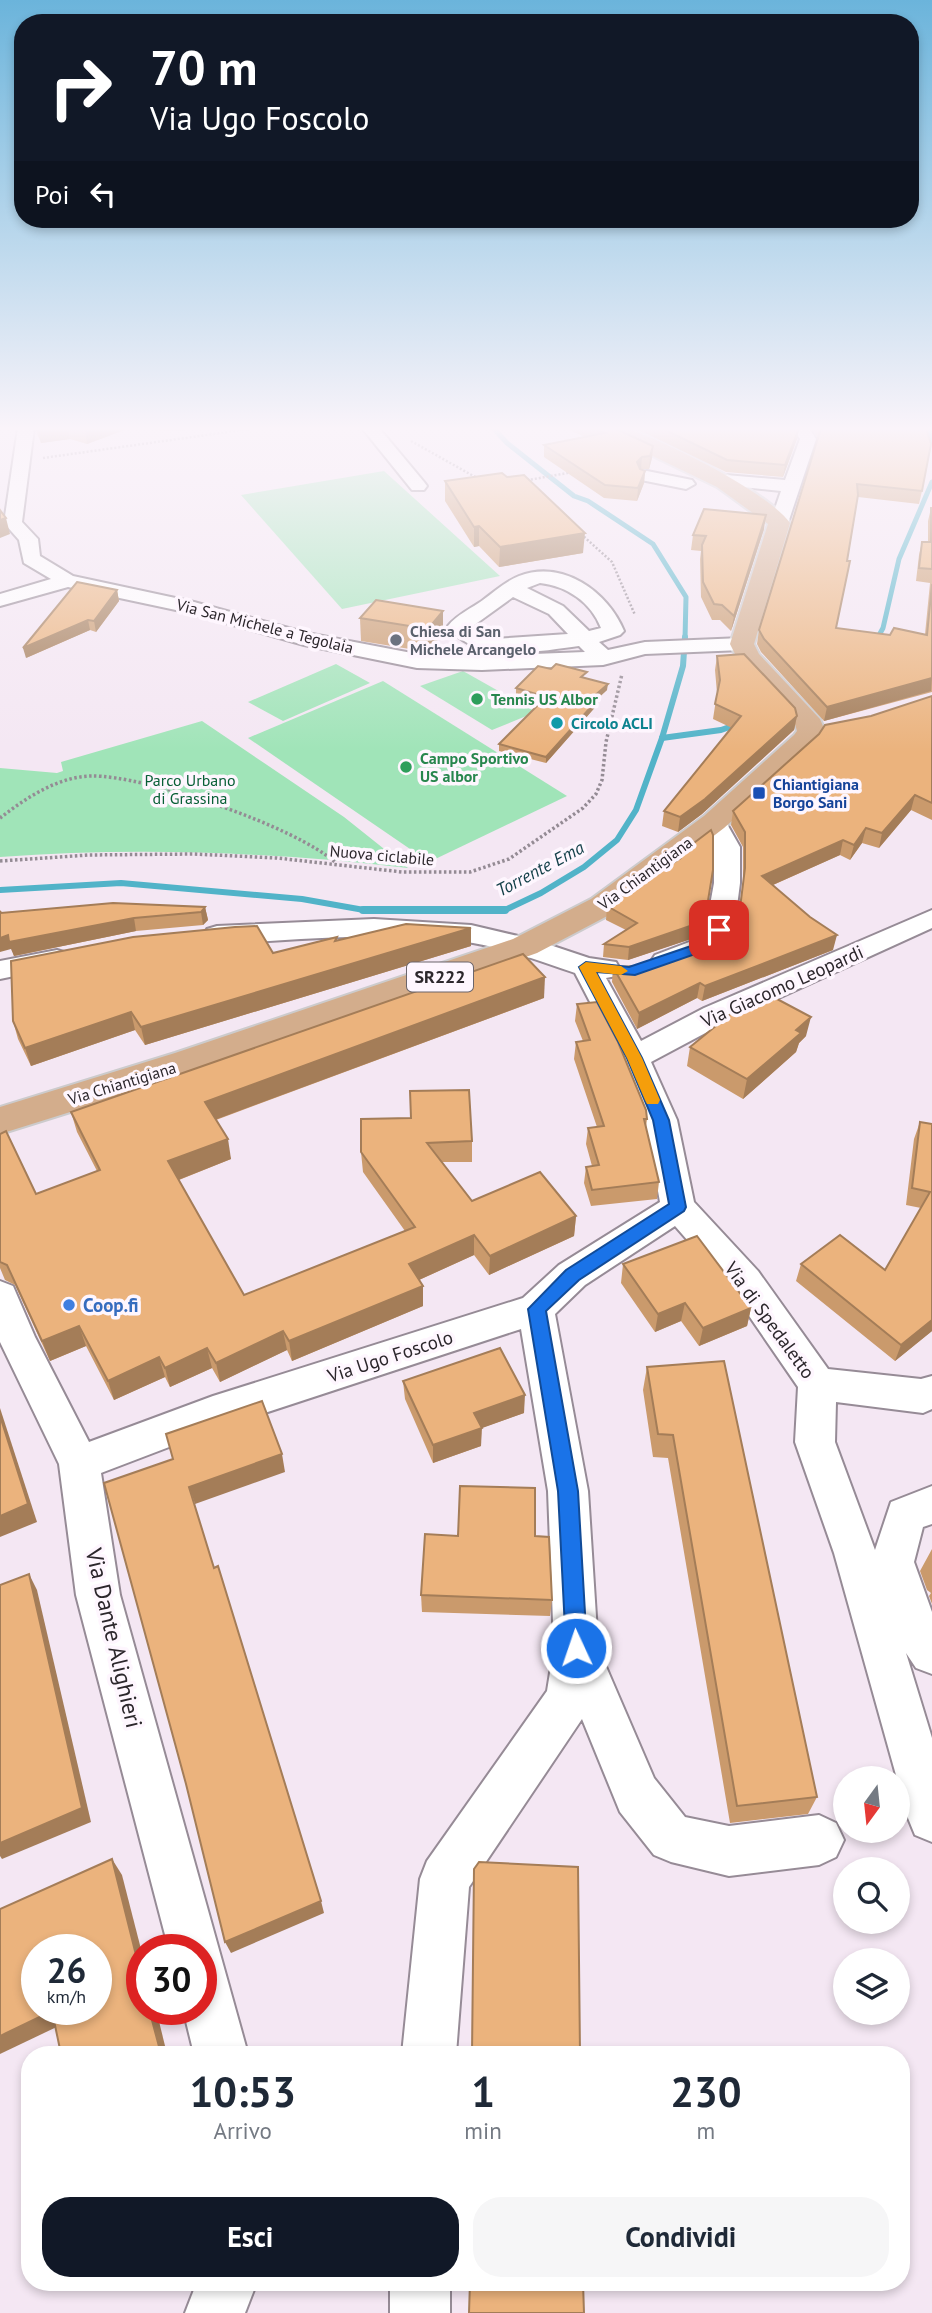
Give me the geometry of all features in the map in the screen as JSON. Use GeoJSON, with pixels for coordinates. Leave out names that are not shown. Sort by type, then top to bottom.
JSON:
{"type":"FeatureCollection","features":[{"type":"Feature","properties":{"kind":"main road"},"geometry":{"type":"LineString","coordinates":[[743,644],[775,536]]}},
{"type":"Feature","properties":{"kind":"main road","name":"Via Chiantigiana"},"geometry":{"type":"LineString","coordinates":[[0,1121],[188,1062],[525,946],[602,906],[714,822],[804,741],[810,719],[748,657],[743,644]]}},
{"type":"Feature","properties":{"kind":"street"},"geometry":{"type":"LineString","coordinates":[[24,536],[31,559],[67,580]]}},
{"type":"Feature","properties":{"kind":"street"},"geometry":{"type":"LineString","coordinates":[[544,577],[554,578],[596,600],[613,631],[587,639],[491,645],[459,626],[512,589],[518,584],[544,577]]}},
{"type":"Feature","properties":{"kind":"street","name":"Via San Michele a Tegolaia"},"geometry":{"type":"LineString","coordinates":[[0,600],[67,580],[194,608],[304,639],[417,661],[482,663],[603,658],[650,648],[743,644]]}},
{"type":"Feature","properties":{"kind":"street"},"geometry":{"type":"LineString","coordinates":[[512,589],[556,610],[603,658]]}},
{"type":"Feature","properties":{"kind":"street"},"geometry":{"type":"LineString","coordinates":[[487,607],[513,620],[533,642]]}},
{"type":"Feature","properties":{"kind":"street"},"geometry":{"type":"LineString","coordinates":[[188,938],[238,933],[374,928],[471,934],[525,946],[586,967],[635,970],[702,947],[719,930],[727,883],[727,847],[714,822]]}},
{"type":"Feature","properties":{"kind":"street","name":"Via Giacomo Leopardi"},"geometry":{"type":"LineString","coordinates":[[634,1058],[715,1015],[932,918]]}},
{"type":"Feature","properties":{"kind":"street"},"geometry":{"type":"LineString","coordinates":[[0,970],[82,954]]}},
{"type":"Feature","properties":{"kind":"street"},"geometry":{"type":"LineString","coordinates":[[586,967],[634,1058],[661,1120],[678,1207]]}},
{"type":"Feature","properties":{"kind":"street","name":"Via Ugo Foscolo"},"geometry":{"type":"LineString","coordinates":[[79,1463],[213,1413],[536,1309],[572,1275],[678,1207]]}},
{"type":"Feature","properties":{"kind":"street","name":"Via di Spedaletto"},"geometry":{"type":"LineString","coordinates":[[678,1207],[745,1280],[817,1384],[815,1442],[855,1553],[923,1768],[932,1818]]}},
{"type":"Feature","properties":{"kind":"street","name":"Via Dante Alighieri"},"geometry":{"type":"LineString","coordinates":[[0,1296],[17,1338],[79,1463],[98,1595],[191,1934]]}},
{"type":"Feature","properties":{"kind":"street"},"geometry":{"type":"LineString","coordinates":[[430,2046],[446,1879],[568,1700],[576,1648],[568,1491],[536,1309]]}},
{"type":"Feature","properties":{"kind":"street"},"geometry":{"type":"LineString","coordinates":[[817,1384],[923,1396],[932,1392]]}},
{"type":"Feature","properties":{"kind":"street"},"geometry":{"type":"LineString","coordinates":[[932,1505],[906,1514],[893,1562],[916,1629],[932,1652]]}},
{"type":"Feature","properties":{"kind":"street"},"geometry":{"type":"LineString","coordinates":[[576,1648],[637,1795],[671,1838],[729,1851],[819,1840]]}},
{"type":"Feature","properties":{"kind":"street"},"geometry":{"type":"LineString","coordinates":[[214,2025],[220,2046]]}},
{"type":"Feature","properties":{"kind":"street"},"geometry":{"type":"LineString","coordinates":[[215,2313],[224,2291]]}},
{"type":"Feature","properties":{"kind":"street"},"geometry":{"type":"LineString","coordinates":[[420,2291],[420,2313]]}},
{"type":"Feature","properties":{"kind":"path"},"geometry":{"type":"LineString","coordinates":[[582,536],[612,562],[650,648]]}},
{"type":"Feature","properties":{"kind":"path","name":"Nuova ciclabile"},"geometry":{"type":"LineString","coordinates":[[0,861],[89,855],[194,854],[337,864],[402,872],[470,872],[509,859],[583,808],[596,794],[602,780],[606,742],[625,660],[648,652],[650,648]]}},
{"type":"Feature","properties":{"kind":"path"},"geometry":{"type":"LineString","coordinates":[[0,818],[22,801],[69,780],[93,776],[125,780],[206,801],[310,842],[332,855],[337,864]]}},
{"type":"Feature","properties":{"kind":"green space"},"geometry":{"type":"Polygon","coordinates":[[[277,536],[456,536],[500,576],[342,609],[277,536]]]}},
{"type":"Feature","properties":{"kind":"green space"},"geometry":{"type":"Polygon","coordinates":[[[336,664],[370,683],[283,721],[248,702],[336,664]]]}},
{"type":"Feature","properties":{"kind":"green space","name":"Tennis US Albor"},"geometry":{"type":"Polygon","coordinates":[[[463,671],[536,712],[492,730],[420,686],[463,671]]]}},
{"type":"Feature","properties":{"kind":"green space","name":"Campo Sportivo US albor"},"geometry":{"type":"Polygon","coordinates":[[[383,681],[567,796],[429,862],[248,738],[383,681]]]}},
{"type":"Feature","properties":{"kind":"green space","name":"Parco Urbano di Grassina"},"geometry":{"type":"Polygon","coordinates":[[[202,721],[344,817],[408,868],[306,858],[204,853],[102,852],[0,857],[0,768],[57,773],[63,771],[61,762],[202,721]]]}},
{"type":"Feature","properties":{"kind":"building"},"geometry":{"type":"Polygon","coordinates":[[[489,536],[567,536],[500,547],[489,536]]]}},
{"type":"Feature","properties":{"kind":"building"},"geometry":{"type":"Polygon","coordinates":[[[706,536],[759,536],[734,616],[722,605],[714,604],[703,582],[702,545],[706,536]]]}},
{"type":"Feature","properties":{"kind":"building"},"geometry":{"type":"Polygon","coordinates":[[[788,536],[851,536],[847,561],[850,561],[836,628],[890,635],[894,628],[927,635],[932,584],[932,678],[827,707],[764,639],[759,630],[788,536]]]}},
{"type":"Feature","properties":{"kind":"building"},"geometry":{"type":"Polygon","coordinates":[[[932,536],[932,569],[919,568],[922,542],[931,542],[932,536]]]}},
{"type":"Feature","properties":{"kind":"building"},"geometry":{"type":"Polygon","coordinates":[[[77,582],[117,590],[94,621],[88,620],[23,648],[77,582]]]}},
{"type":"Feature","properties":{"kind":"building"},"geometry":{"type":"Polygon","coordinates":[[[376,600],[443,611],[428,629],[360,618],[376,600]]]}},
{"type":"Feature","properties":{"kind":"building"},"geometry":{"type":"Polygon","coordinates":[[[744,654],[795,708],[797,716],[705,799],[680,817],[664,811],[741,716],[715,704],[720,680],[717,656],[744,654]]]}},
{"type":"Feature","properties":{"kind":"building","name":"Circolo ACLI"},"geometry":{"type":"Polygon","coordinates":[[[556,664],[587,672],[581,677],[608,684],[593,697],[599,698],[546,757],[499,744],[546,697],[516,688],[538,666],[551,669],[556,664]]]}},
{"type":"Feature","properties":{"kind":"building"},"geometry":{"type":"Polygon","coordinates":[[[932,696],[932,803],[915,795],[882,833],[866,828],[854,845],[843,840],[762,876],[810,917],[837,935],[705,986],[700,983],[639,1013],[613,967],[642,966],[715,940],[739,916],[745,868],[745,832],[733,811],[819,734],[825,725],[871,716],[932,696]]]}},
{"type":"Feature","properties":{"kind":"building"},"geometry":{"type":"Polygon","coordinates":[[[711,830],[713,870],[706,913],[693,925],[629,947],[604,944],[637,923],[607,906],[681,858],[682,852],[711,830]]]}},
{"type":"Feature","properties":{"kind":"building"},"geometry":{"type":"Polygon","coordinates":[[[113,903],[205,907],[201,912],[134,918],[9,942],[8,935],[0,938],[0,911],[113,903]]]}},
{"type":"Feature","properties":{"kind":"building"},"geometry":{"type":"Polygon","coordinates":[[[406,924],[471,928],[141,1027],[131,1012],[25,1048],[13,1021],[11,961],[133,937],[257,926],[273,953],[406,924]]]}},
{"type":"Feature","properties":{"kind":"building"},"geometry":{"type":"Polygon","coordinates":[[[523,954],[545,977],[205,1102],[228,1139],[168,1161],[244,1295],[415,1227],[361,1152],[361,1119],[411,1118],[410,1091],[469,1090],[472,1141],[427,1143],[472,1201],[540,1172],[576,1216],[490,1256],[474,1235],[409,1264],[423,1286],[289,1341],[283,1331],[216,1363],[207,1348],[165,1368],[159,1357],[108,1381],[79,1326],[42,1341],[7,1265],[0,1262],[0,1134],[6,1131],[36,1194],[100,1170],[71,1112],[523,954]]]}},
{"type":"Feature","properties":{"kind":"building"},"geometry":{"type":"Polygon","coordinates":[[[762,991],[811,1017],[796,1030],[801,1033],[747,1079],[690,1047],[755,994],[762,991]]]}},
{"type":"Feature","properties":{"kind":"building"},"geometry":{"type":"Polygon","coordinates":[[[597,1002],[618,1042],[646,1110],[647,1119],[644,1119],[659,1182],[592,1190],[586,1167],[599,1165],[588,1128],[604,1126],[576,1042],[590,1040],[577,1004],[597,1002]]]}},
{"type":"Feature","properties":{"kind":"building"},"geometry":{"type":"Polygon","coordinates":[[[920,1122],[932,1124],[932,1320],[901,1345],[801,1264],[840,1235],[885,1270],[930,1192],[912,1188],[920,1122]]]}},
{"type":"Feature","properties":{"kind":"building"},"geometry":{"type":"Polygon","coordinates":[[[697,1236],[751,1308],[703,1328],[685,1303],[658,1314],[623,1264],[697,1236]]]}},
{"type":"Feature","properties":{"kind":"building"},"geometry":{"type":"Polygon","coordinates":[[[500,1348],[525,1395],[474,1413],[482,1428],[433,1445],[403,1381],[500,1348]]]}},
{"type":"Feature","properties":{"kind":"building"},"geometry":{"type":"Polygon","coordinates":[[[724,1361],[817,1797],[737,1806],[673,1435],[658,1434],[647,1367],[724,1361]]]}},
{"type":"Feature","properties":{"kind":"building"},"geometry":{"type":"Polygon","coordinates":[[[262,1401],[282,1454],[189,1487],[214,1568],[218,1566],[321,1901],[225,1942],[186,1784],[104,1483],[173,1459],[166,1434],[262,1401]]]}},
{"type":"Feature","properties":{"kind":"building"},"geometry":{"type":"Polygon","coordinates":[[[0,1416],[28,1504],[0,1516],[0,1416]]]}},
{"type":"Feature","properties":{"kind":"building"},"geometry":{"type":"Polygon","coordinates":[[[460,1486],[535,1488],[535,1536],[549,1537],[552,1600],[421,1595],[425,1534],[458,1536],[460,1486]]]}},
{"type":"Feature","properties":{"kind":"building"},"geometry":{"type":"Polygon","coordinates":[[[29,1574],[82,1808],[0,1843],[0,1585],[29,1574]]]}},
{"type":"Feature","properties":{"kind":"building"},"geometry":{"type":"Polygon","coordinates":[[[112,1859],[131,1934],[126,1934],[126,2025],[153,2025],[159,2046],[59,2046],[55,2025],[112,2025],[112,1934],[21,1934],[23,2025],[0,2036],[0,1909],[112,1859]]]}},
{"type":"Feature","properties":{"kind":"building"},"geometry":{"type":"Polygon","coordinates":[[[479,1862],[578,1867],[580,2046],[472,2046],[474,1869],[479,1862]]]}},
{"type":"Feature","properties":{"kind":"building"},"geometry":{"type":"Polygon","coordinates":[[[470,2291],[583,2291],[584,2313],[469,2313],[470,2291]]]}},
{"type":"Feature","properties":{"kind":"waterway","name":"Torrente Ema"},"geometry":{"type":"LineString","coordinates":[[641,536],[653,544],[686,597],[685,639]]}},
{"type":"Feature","properties":{"kind":"waterway"},"geometry":{"type":"LineString","coordinates":[[877,639],[883,628],[899,559],[909,536]]}},
{"type":"Feature","properties":{"kind":"waterway","name":"Torrente Ema"},"geometry":{"type":"LineString","coordinates":[[662,738],[683,666],[685,637]]}},
{"type":"Feature","properties":{"kind":"waterway"},"geometry":{"type":"LineString","coordinates":[[874,644],[878,637]]}},
{"type":"Feature","properties":{"kind":"waterway"},"geometry":{"type":"LineString","coordinates":[[662,738],[721,730],[741,723]]}},
{"type":"Feature","properties":{"kind":"waterway","name":"Torrente Ema"},"geometry":{"type":"LineString","coordinates":[[364,910],[505,910],[541,893],[584,867],[617,840],[636,810],[662,738]]}},
{"type":"Feature","properties":{"kind":"waterway","name":"Torrente Ema"},"geometry":{"type":"LineString","coordinates":[[0,890],[121,883],[302,899],[364,910]]}},
{"type":"Feature","properties":{"kind":"slow traffic"},"geometry":{"type":"LineString","coordinates":[[621,971],[586,967],[634,1058],[652,1100]]}},
{"type":"Feature","properties":{"kind":"place","name":"Chiesa di San Michele Arcangelo"},"geometry":{"type":"Point","coordinates":[396,640]}},
{"type":"Feature","properties":{"kind":"place","name":"Tennis US Albor"},"geometry":{"type":"Point","coordinates":[477,699]}},
{"type":"Feature","properties":{"kind":"place","name":"Circolo ACLI"},"geometry":{"type":"Point","coordinates":[557,723]}},
{"type":"Feature","properties":{"kind":"place","name":"Campo Sportivo US albor"},"geometry":{"type":"Point","coordinates":[406,767]}},
{"type":"Feature","properties":{"kind":"place","name":"Chiantigiana Borgo Sani"},"geometry":{"type":"Point","coordinates":[759,793]}},
{"type":"Feature","properties":{"kind":"place","name":"Coop.fi"},"geometry":{"type":"Point","coordinates":[69,1305]}},
{"type":"Feature","properties":{"kind":"route"},"geometry":{"type":"LineString","coordinates":[[576,1648],[568,1491],[536,1309],[572,1275],[678,1207],[661,1120],[634,1058],[586,967],[630,972],[702,947],[719,930]]}}]}
